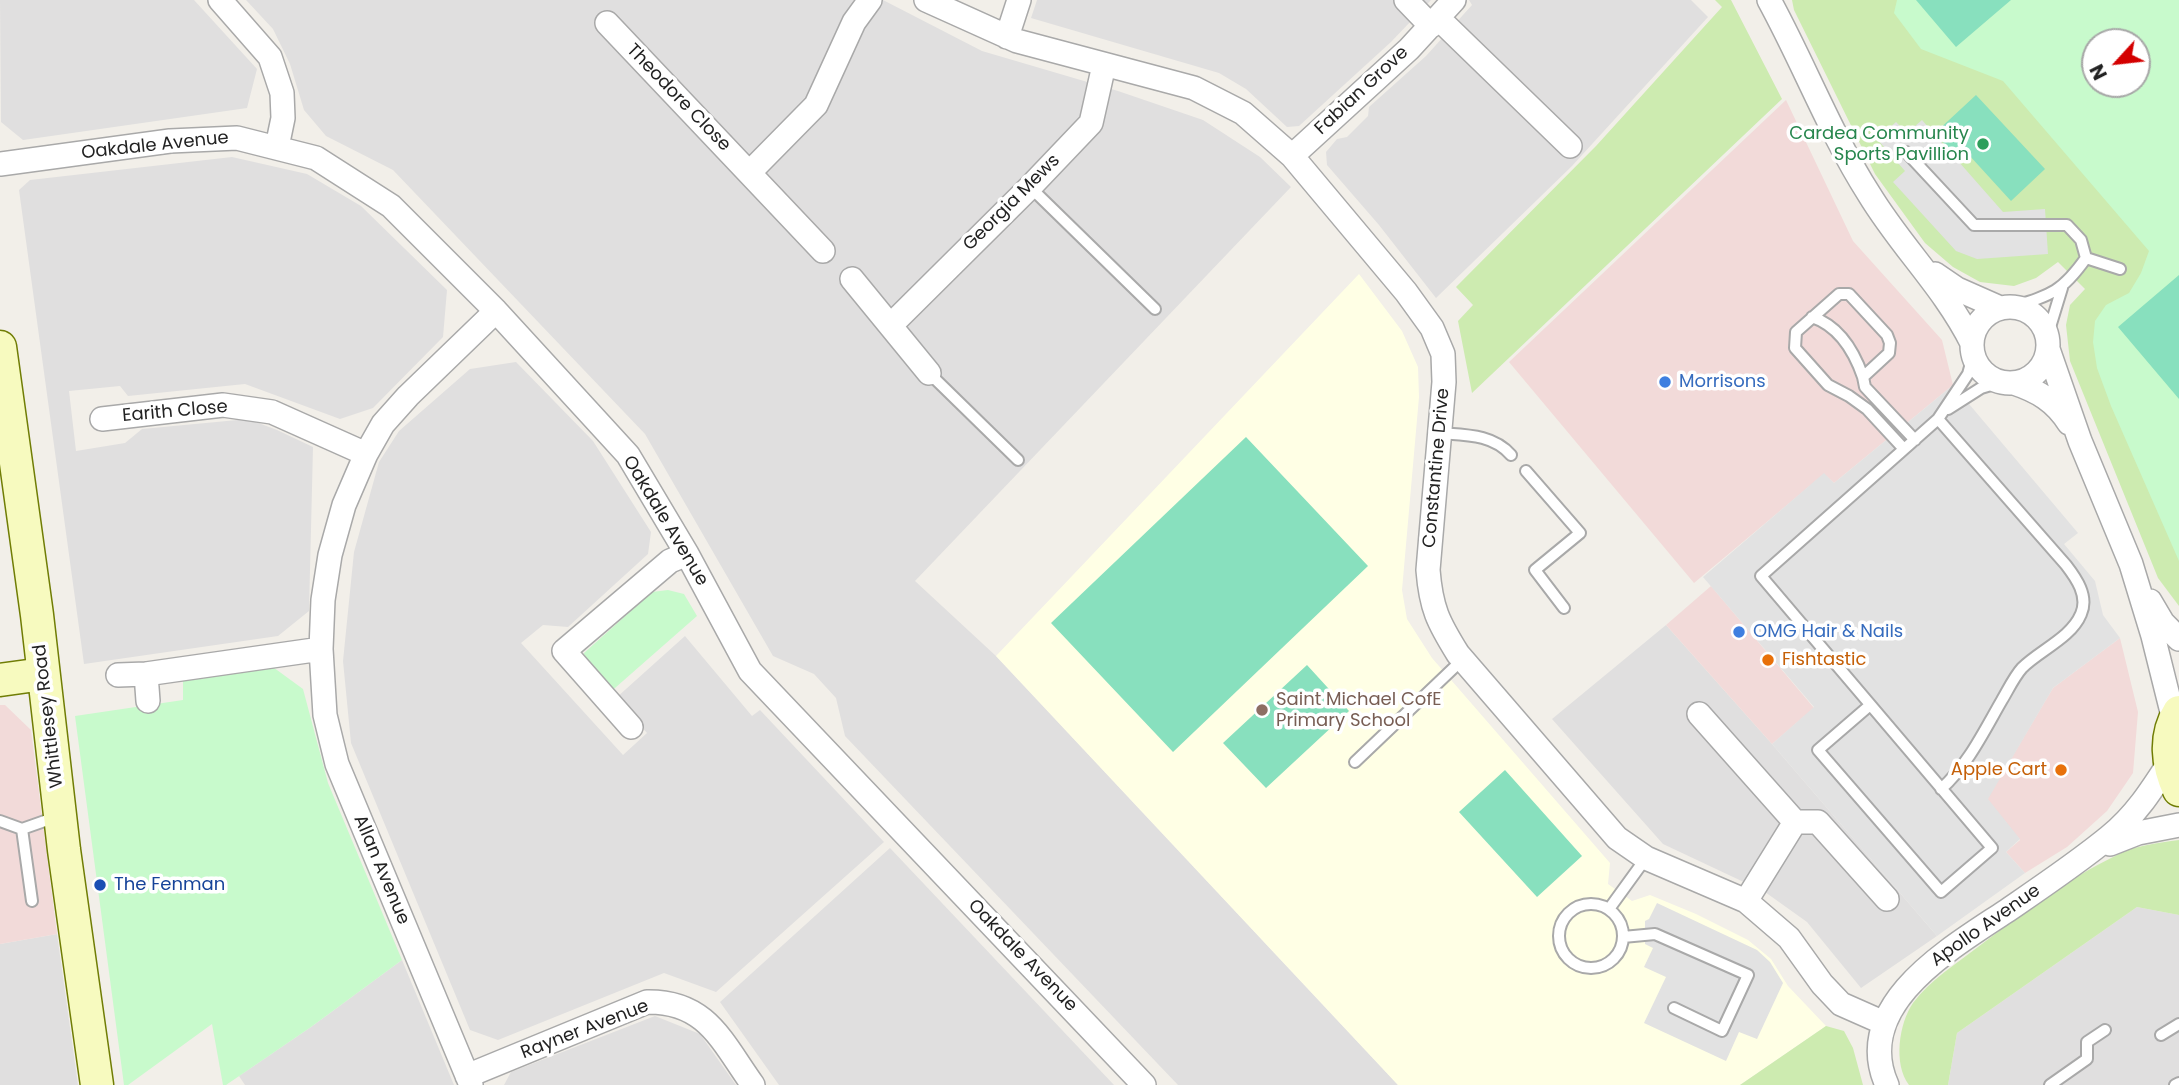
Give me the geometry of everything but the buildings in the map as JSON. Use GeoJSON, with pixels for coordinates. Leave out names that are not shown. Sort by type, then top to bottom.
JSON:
{"type":"FeatureCollection","features":[{"type":"Feature","properties":{"kind":"main road","name":"Whittlesey Road"},"geometry":{"type":"LineString","coordinates":[[0,347],[97,1085]]}},
{"type":"Feature","properties":{"kind":"main road"},"geometry":{"type":"LineString","coordinates":[[0,680],[43,674]]}},
{"type":"Feature","properties":{"kind":"main road"},"geometry":{"type":"LineString","coordinates":[[2174,776],[2169,741],[2176,716]]}},
{"type":"Feature","properties":{"kind":"street"},"geometry":{"type":"LineString","coordinates":[[220,0],[271,57],[282,93],[283,118],[276,147]]}},
{"type":"Feature","properties":{"kind":"street"},"geometry":{"type":"LineString","coordinates":[[749,173],[816,105],[854,22],[870,0]]}},
{"type":"Feature","properties":{"kind":"street","name":"Constantine Drive"},"geometry":{"type":"LineString","coordinates":[[926,0],[1007,37],[1194,88],[1243,113],[1292,156],[1376,254],[1432,328],[1443,354],[1444,382],[1428,570],[1430,600],[1443,631],[1462,660],[1616,838],[1646,858],[1746,901],[1789,938],[1822,984],[1841,1004],[1884,1023]]}},
{"type":"Feature","properties":{"kind":"street"},"geometry":{"type":"LineString","coordinates":[[1007,37],[1019,0]]}},
{"type":"Feature","properties":{"kind":"street"},"geometry":{"type":"LineString","coordinates":[[1406,0],[1435,22],[1570,146]]}},
{"type":"Feature","properties":{"kind":"street","name":"Fabian Grove"},"geometry":{"type":"LineString","coordinates":[[1292,156],[1435,22],[1454,0]]}},
{"type":"Feature","properties":{"kind":"street"},"geometry":{"type":"LineString","coordinates":[[1769,0],[1850,164],[1870,196],[1958,316],[1980,368],[1989,377],[2037,391],[2059,408],[2080,441]]}},
{"type":"Feature","properties":{"kind":"street","name":"Theodore Close"},"geometry":{"type":"LineString","coordinates":[[607,23],[823,251]]}},
{"type":"Feature","properties":{"kind":"street","name":"Georgia Mews"},"geometry":{"type":"LineString","coordinates":[[891,325],[1091,123],[1104,65]]}},
{"type":"Feature","properties":{"kind":"street","name":"Oakdale Avenue"},"geometry":{"type":"LineString","coordinates":[[0,164],[170,141],[237,138],[316,158],[391,206],[496,311],[628,456],[687,554],[750,671],[1144,1085]]}},
{"type":"Feature","properties":{"kind":"street"},"geometry":{"type":"LineString","coordinates":[[1919,261],[1957,289],[2006,307],[2024,310],[2035,316],[2042,325],[2080,441],[2131,564],[2176,716]]}},
{"type":"Feature","properties":{"kind":"street"},"geometry":{"type":"LineString","coordinates":[[852,279],[929,373]]}},
{"type":"Feature","properties":{"kind":"street"},"geometry":{"type":"LineString","coordinates":[[1972,350],[1974,331],[1980,321],[1989,313],[2006,307]]}},
{"type":"Feature","properties":{"kind":"street","name":"Allan Avenue"},"geometry":{"type":"LineString","coordinates":[[469,1081],[337,764],[325,715],[321,649],[323,600],[330,555],[344,505],[366,454],[383,424],[408,396],[496,311]]}},
{"type":"Feature","properties":{"kind":"street"},"geometry":{"type":"LineString","coordinates":[[2008,382],[2026,379],[2037,372],[2044,361],[2047,343]]}},
{"type":"Feature","properties":{"kind":"street","name":"Earith Close"},"geometry":{"type":"LineString","coordinates":[[102,419],[223,405],[272,412],[366,454]]}},
{"type":"Feature","properties":{"kind":"street"},"geometry":{"type":"LineString","coordinates":[[631,727],[564,651],[670,561],[687,554]]}},
{"type":"Feature","properties":{"kind":"street"},"geometry":{"type":"LineString","coordinates":[[2131,564],[2163,623],[2179,639]]}},
{"type":"Feature","properties":{"kind":"street"},"geometry":{"type":"LineString","coordinates":[[118,675],[146,674],[321,649]]}},
{"type":"Feature","properties":{"kind":"street"},"geometry":{"type":"LineString","coordinates":[[146,674],[148,701]]}},
{"type":"Feature","properties":{"kind":"street"},"geometry":{"type":"LineString","coordinates":[[1699,714],[1794,822],[1818,822],[1887,899]]}},
{"type":"Feature","properties":{"kind":"street","name":"Apollo Avenue"},"geometry":{"type":"LineString","coordinates":[[1887,1085],[1880,1057],[1884,1023],[1908,986],[1933,962],[2085,856],[2174,776]]}},
{"type":"Feature","properties":{"kind":"street"},"geometry":{"type":"LineString","coordinates":[[1746,901],[1794,822]]}},
{"type":"Feature","properties":{"kind":"street","name":"Apollo Avenue"},"geometry":{"type":"LineString","coordinates":[[2085,856],[2138,833],[2179,825]]}},
{"type":"Feature","properties":{"kind":"street","name":"Rayner Avenue"},"geometry":{"type":"LineString","coordinates":[[469,1081],[647,1002],[668,1002],[693,1010],[713,1029],[753,1085]]}},
{"type":"Feature","properties":{"kind":"lane"},"geometry":{"type":"LineString","coordinates":[[1906,152],[1973,225],[2067,225],[2081,240],[2086,258]]}},
{"type":"Feature","properties":{"kind":"lane"},"geometry":{"type":"LineString","coordinates":[[1030,187],[1155,309]]}},
{"type":"Feature","properties":{"kind":"lane"},"geometry":{"type":"LineString","coordinates":[[2086,258],[2120,269]]}},
{"type":"Feature","properties":{"kind":"lane"},"geometry":{"type":"LineString","coordinates":[[2006,307],[2048,296],[2062,288],[2086,258]]}},
{"type":"Feature","properties":{"kind":"lane"},"geometry":{"type":"LineString","coordinates":[[2047,343],[2062,288]]}},
{"type":"Feature","properties":{"kind":"lane"},"geometry":{"type":"LineString","coordinates":[[1863,377],[1889,353],[1890,343],[1887,335],[1849,294],[1839,294],[1796,332],[1795,348],[1828,385],[1867,409],[1904,449]]}},
{"type":"Feature","properties":{"kind":"lane"},"geometry":{"type":"LineString","coordinates":[[1812,317],[1825,322],[1856,356],[1865,387],[1914,440]]}},
{"type":"Feature","properties":{"kind":"lane"},"geometry":{"type":"LineString","coordinates":[[1941,415],[1968,374],[1972,350]]}},
{"type":"Feature","properties":{"kind":"lane"},"geometry":{"type":"LineString","coordinates":[[929,373],[1018,460]]}},
{"type":"Feature","properties":{"kind":"lane"},"geometry":{"type":"LineString","coordinates":[[1869,706],[1818,750],[1941,892],[1992,848],[1761,576],[1941,415],[1981,388],[2008,382]]}},
{"type":"Feature","properties":{"kind":"lane"},"geometry":{"type":"LineString","coordinates":[[1941,415],[2066,565],[2083,595],[2082,613],[2069,631],[2021,669],[1965,763],[1941,789]]}},
{"type":"Feature","properties":{"kind":"lane"},"geometry":{"type":"LineString","coordinates":[[1440,433],[1480,436],[1506,448],[1511,455]]}},
{"type":"Feature","properties":{"kind":"lane"},"geometry":{"type":"LineString","coordinates":[[1526,471],[1580,533],[1535,570],[1564,608]]}},
{"type":"Feature","properties":{"kind":"lane"},"geometry":{"type":"LineString","coordinates":[[1355,762],[1462,660]]}},
{"type":"Feature","properties":{"kind":"lane"},"geometry":{"type":"LineString","coordinates":[[0,821],[22,830],[61,816]]}},
{"type":"Feature","properties":{"kind":"lane"},"geometry":{"type":"LineString","coordinates":[[22,830],[32,901]]}},
{"type":"Feature","properties":{"kind":"lane"},"geometry":{"type":"LineString","coordinates":[[1609,909],[1646,858]]}},
{"type":"Feature","properties":{"kind":"lane"},"geometry":{"type":"LineString","coordinates":[[1588,903],[1600,904],[1609,909],[1617,916],[1623,937],[1616,957],[1598,968],[1577,966],[1568,960],[1558,941],[1562,920],[1569,911],[1588,903]]}},
{"type":"Feature","properties":{"kind":"lane"},"geometry":{"type":"LineString","coordinates":[[1623,937],[1655,934],[1748,975],[1722,1031],[1674,1008]]}},
{"type":"Feature","properties":{"kind":"lane"},"geometry":{"type":"LineString","coordinates":[[2161,1035],[2179,1024]]}},
{"type":"Feature","properties":{"kind":"lane"},"geometry":{"type":"LineString","coordinates":[[2050,1085],[2087,1059],[2087,1041],[2105,1030]]}},
{"type":"Feature","properties":{"kind":"shaded area"},"geometry":{"type":"Polygon","coordinates":[[[0,0],[194,0],[257,69],[247,108],[23,140],[1,122],[0,0]]]}},
{"type":"Feature","properties":{"kind":"shaded area"},"geometry":{"type":"Polygon","coordinates":[[[246,0],[883,0],[982,51],[1118,91],[1203,120],[1260,157],[1291,187],[915,581],[996,656],[1398,1085],[1178,1085],[845,736],[836,698],[814,674],[773,656],[645,434],[393,170],[326,136],[304,110],[290,64],[273,29],[246,0]]]}},
{"type":"Feature","properties":{"kind":"shaded area"},"geometry":{"type":"Polygon","coordinates":[[[1037,0],[1431,0],[1391,42],[1299,126],[1287,127],[1246,89],[1219,73],[1031,18],[1037,0]]]}},
{"type":"Feature","properties":{"kind":"shaded area"},"geometry":{"type":"Polygon","coordinates":[[[1469,0],[1691,0],[1708,17],[1572,166],[1436,298],[1379,225],[1327,165],[1326,152],[1337,139],[1347,137],[1368,116],[1369,107],[1426,56],[1472,5],[1469,0]]]}},
{"type":"Feature","properties":{"kind":"shaded area","name":"Morrisons"},"geometry":{"type":"Polygon","coordinates":[[[1786,100],[1853,241],[1942,340],[1953,385],[1834,483],[1824,474],[1694,583],[1509,362],[1786,100]]]}},
{"type":"Feature","properties":{"kind":"shaded area"},"geometry":{"type":"Polygon","coordinates":[[[1922,120],[2003,212],[2045,209],[2048,254],[1977,259],[1956,251],[1893,182],[1905,171],[1877,139],[1896,122],[1907,133],[1922,120]]]}},
{"type":"Feature","properties":{"kind":"shaded area"},"geometry":{"type":"Polygon","coordinates":[[[232,157],[307,174],[361,206],[447,290],[443,337],[373,408],[340,419],[245,384],[128,396],[120,386],[69,391],[76,451],[125,443],[142,429],[248,419],[313,447],[309,611],[278,636],[84,664],[19,190],[30,180],[232,157]]]}},
{"type":"Feature","properties":{"kind":"shaded area","name":"Saint Michael CofE Primary School"},"geometry":{"type":"Polygon","coordinates":[[[1359,274],[1402,331],[1418,367],[1419,397],[1402,590],[1407,619],[1432,658],[1610,863],[1608,884],[1632,901],[1650,895],[1748,940],[1771,959],[1788,986],[1826,1026],[1740,1085],[1398,1085],[996,656],[1359,274]]]}},
{"type":"Feature","properties":{"kind":"shaded area"},"geometry":{"type":"Polygon","coordinates":[[[516,362],[593,441],[651,532],[648,554],[568,627],[543,625],[521,643],[623,755],[647,733],[616,698],[685,636],[752,716],[760,710],[884,842],[716,992],[664,973],[498,1040],[470,1030],[351,743],[343,661],[354,552],[379,462],[399,431],[470,369],[516,362]]]}},
{"type":"Feature","properties":{"kind":"shaded area"},"geometry":{"type":"Polygon","coordinates":[[[1953,385],[2078,533],[2064,544],[2095,581],[2103,615],[2120,638],[2053,688],[1988,799],[2020,839],[2006,852],[2025,873],[1937,936],[1772,744],[1814,707],[1703,577],[1824,473],[1834,483],[1953,385]]]}},
{"type":"Feature","properties":{"kind":"shaded area"},"geometry":{"type":"Polygon","coordinates":[[[1711,586],[1814,708],[1772,744],[1666,625],[1711,586]]]}},
{"type":"Feature","properties":{"kind":"shaded area"},"geometry":{"type":"Polygon","coordinates":[[[1666,625],[1937,936],[1861,988],[1807,922],[1765,892],[1663,844],[1552,719],[1666,625]]]}},
{"type":"Feature","properties":{"kind":"shaded area"},"geometry":{"type":"Polygon","coordinates":[[[2120,638],[2138,712],[2133,773],[2107,811],[2067,847],[2025,873],[2006,852],[2020,840],[1987,799],[2053,688],[2120,638]]]}},
{"type":"Feature","properties":{"kind":"shaded area"},"geometry":{"type":"Polygon","coordinates":[[[0,705],[5,705],[31,730],[57,934],[0,944],[0,705]]]}},
{"type":"Feature","properties":{"kind":"shaded area"},"geometry":{"type":"Polygon","coordinates":[[[890,848],[1114,1085],[779,1085],[720,1002],[890,848]]]}},
{"type":"Feature","properties":{"kind":"shaded area"},"geometry":{"type":"Polygon","coordinates":[[[1657,903],[1757,950],[1770,962],[1783,983],[1757,1039],[1739,1032],[1726,1061],[1644,1023],[1666,977],[1644,967],[1653,948],[1645,944],[1645,921],[1649,919],[1657,903]]]}},
{"type":"Feature","properties":{"kind":"shaded area"},"geometry":{"type":"Polygon","coordinates":[[[2137,907],[2179,915],[2179,1085],[1948,1085],[1957,1033],[2137,907]]]}},
{"type":"Feature","properties":{"kind":"shaded area"},"geometry":{"type":"Polygon","coordinates":[[[57,934],[78,1085],[0,1085],[0,944],[57,934]]]}},
{"type":"Feature","properties":{"kind":"shaded area"},"geometry":{"type":"Polygon","coordinates":[[[402,960],[454,1085],[245,1085],[239,1076],[402,960]]]}},
{"type":"Feature","properties":{"kind":"shaded area"},"geometry":{"type":"Polygon","coordinates":[[[655,1016],[700,1034],[736,1085],[504,1085],[511,1072],[655,1016]]]}},
{"type":"Feature","properties":{"kind":"green space"},"geometry":{"type":"Polygon","coordinates":[[[1715,0],[1731,0],[1782,99],[1472,393],[1458,321],[1473,305],[1456,287],[1596,146],[1722,7],[1715,0]]]}},
{"type":"Feature","properties":{"kind":"green space"},"geometry":{"type":"Polygon","coordinates":[[[1792,0],[2179,0],[2179,606],[2158,578],[2070,361],[2066,325],[2070,305],[2085,289],[2058,262],[2036,278],[2014,286],[1980,282],[1953,267],[1925,243],[1875,174],[1794,10],[1792,0]]]}},
{"type":"Feature","properties":{"kind":"green space"},"geometry":{"type":"Polygon","coordinates":[[[1897,0],[2179,0],[2179,561],[2111,406],[2097,368],[2093,342],[2095,321],[2106,305],[2129,293],[2141,273],[2149,251],[2003,81],[1921,49],[1894,13],[1897,0]]]}},
{"type":"Feature","properties":{"kind":"green space"},"geometry":{"type":"Polygon","coordinates":[[[1916,0],[2011,0],[1956,47],[1916,0]]]}},
{"type":"Feature","properties":{"kind":"green space","name":"Cardea Community Sports Pavillion"},"geometry":{"type":"Polygon","coordinates":[[[1976,95],[2045,169],[2011,201],[1969,155],[1961,163],[1935,133],[1976,95]]]}},
{"type":"Feature","properties":{"kind":"green space"},"geometry":{"type":"Polygon","coordinates":[[[2179,275],[2179,399],[2118,327],[2179,275]]]}},
{"type":"Feature","properties":{"kind":"green space"},"geometry":{"type":"Polygon","coordinates":[[[1246,437],[1368,566],[1173,752],[1051,623],[1246,437]]]}},
{"type":"Feature","properties":{"kind":"green space"},"geometry":{"type":"Polygon","coordinates":[[[668,590],[684,594],[697,616],[607,695],[585,668],[584,653],[652,592],[668,590]]]}},
{"type":"Feature","properties":{"kind":"green space"},"geometry":{"type":"Polygon","coordinates":[[[266,662],[303,689],[328,783],[402,960],[226,1085],[223,1085],[212,1024],[128,1085],[124,1085],[75,716],[183,700],[183,674],[266,662]]]}},
{"type":"Feature","properties":{"kind":"green space"},"geometry":{"type":"Polygon","coordinates":[[[1307,665],[1349,711],[1266,788],[1223,743],[1307,665]]]}},
{"type":"Feature","properties":{"kind":"green space"},"geometry":{"type":"Polygon","coordinates":[[[1505,770],[1582,856],[1537,897],[1459,812],[1505,770]]]}},
{"type":"Feature","properties":{"kind":"green space"},"geometry":{"type":"Polygon","coordinates":[[[2179,840],[2179,915],[2137,907],[1957,1033],[1948,1085],[1909,1085],[1901,1066],[1901,1032],[1913,1003],[1935,980],[2028,910],[2080,875],[2132,849],[2179,840]]]}},
{"type":"Feature","properties":{"kind":"green space"},"geometry":{"type":"Polygon","coordinates":[[[1826,1026],[1844,1031],[1853,1048],[1863,1085],[1740,1085],[1826,1026]]]}},
{"type":"Feature","properties":{"kind":"place","name":"Cardea Community Sports Pavillion"},"geometry":{"type":"Point","coordinates":[1983,144]}},
{"type":"Feature","properties":{"kind":"place","name":"Morrisons"},"geometry":{"type":"Point","coordinates":[1665,382]}},
{"type":"Feature","properties":{"kind":"place","name":"OMG Hair & Nails"},"geometry":{"type":"Point","coordinates":[1739,632]}},
{"type":"Feature","properties":{"kind":"place","name":"Fishtastic"},"geometry":{"type":"Point","coordinates":[1768,660]}},
{"type":"Feature","properties":{"kind":"place","name":"Saint Michael CofE Primary School"},"geometry":{"type":"Point","coordinates":[1262,710]}},
{"type":"Feature","properties":{"kind":"place","name":"Apple Cart"},"geometry":{"type":"Point","coordinates":[2061,770]}},
{"type":"Feature","properties":{"kind":"place","name":"The Fenman"},"geometry":{"type":"Point","coordinates":[100,885]}}]}
